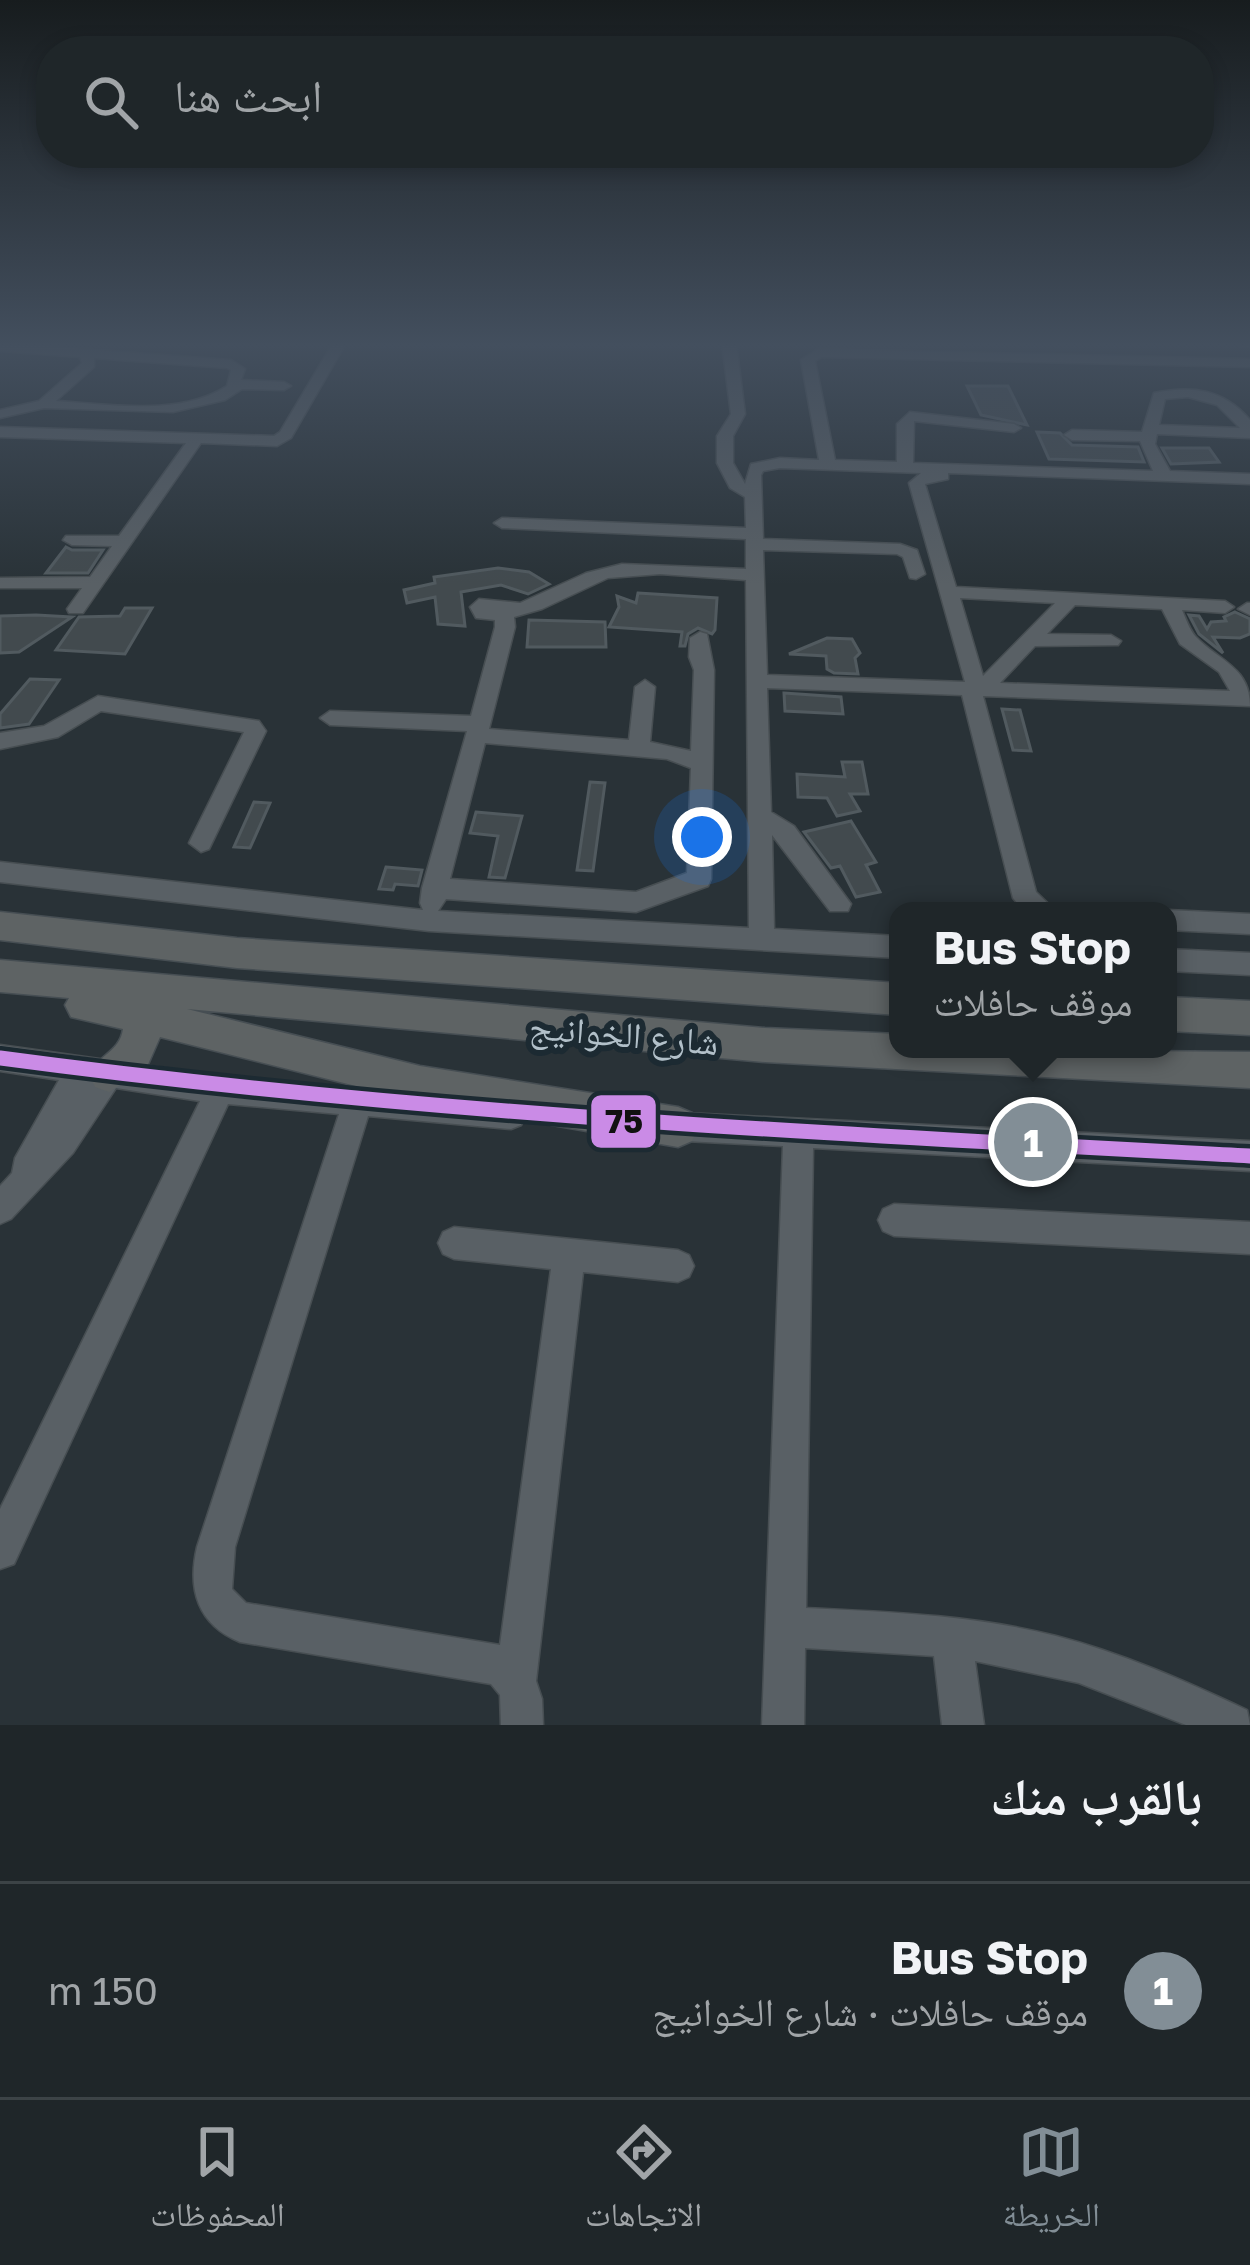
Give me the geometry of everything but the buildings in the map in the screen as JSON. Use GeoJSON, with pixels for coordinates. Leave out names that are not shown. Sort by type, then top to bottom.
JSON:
{"type":"FeatureCollection","features":[{"type":"Feature","properties":{"kind":"highway","name":"شارع الخوانيج"},"geometry":{"type":"LineString","coordinates":[[0,926],[237,953],[889,999]]}},
{"type":"Feature","properties":{"kind":"highway","name":"شارع الخوانيج"},"geometry":{"type":"LineString","coordinates":[[0,976],[765,1046],[889,1052]]}},
{"type":"Feature","properties":{"kind":"highway"},"geometry":{"type":"LineString","coordinates":[[0,989],[141,1015],[420,1084],[678,1127]]}},
{"type":"Feature","properties":{"kind":"highway"},"geometry":{"type":"LineString","coordinates":[[1177,1014],[1250,1018]]}},
{"type":"Feature","properties":{"kind":"highway"},"geometry":{"type":"LineString","coordinates":[[95,1072],[135,1055],[142,1042],[141,1015]]}},
{"type":"Feature","properties":{"kind":"highway","name":"شارع الخوانيج"},"geometry":{"type":"LineString","coordinates":[[1008,1058],[1250,1070]]}},
{"type":"Feature","properties":{"kind":"street"},"geometry":{"type":"LineString","coordinates":[[0,432],[277,441],[293,424]]}},
{"type":"Feature","properties":{"kind":"street"},"geometry":{"type":"LineString","coordinates":[[732,424],[725,436],[723,456],[736,485],[753,495]]}},
{"type":"Feature","properties":{"kind":"street"},"geometry":{"type":"LineString","coordinates":[[822,424],[828,465]]}},
{"type":"Feature","properties":{"kind":"street"},"geometry":{"type":"LineString","coordinates":[[904,424],[905,467]]}},
{"type":"Feature","properties":{"kind":"street"},"geometry":{"type":"LineString","coordinates":[[975,424],[1014,428]]}},
{"type":"Feature","properties":{"kind":"street"},"geometry":{"type":"LineString","coordinates":[[1152,424],[1148,447],[1164,476]]}},
{"type":"Feature","properties":{"kind":"street"},"geometry":{"type":"LineString","coordinates":[[1072,435],[1250,432]]}},
{"type":"Feature","properties":{"kind":"street"},"geometry":{"type":"LineString","coordinates":[[76,610],[196,440]]}},
{"type":"Feature","properties":{"kind":"street"},"geometry":{"type":"LineString","coordinates":[[762,941],[753,471],[763,464],[828,465],[1250,482]]}},
{"type":"Feature","properties":{"kind":"street"},"geometry":{"type":"LineString","coordinates":[[1030,902],[1024,898],[976,689],[917,483],[926,476],[1250,482]]}},
{"type":"Feature","properties":{"kind":"street"},"geometry":{"type":"LineString","coordinates":[[502,523],[561,522],[900,549],[911,554],[916,574]]}},
{"type":"Feature","properties":{"kind":"street"},"geometry":{"type":"LineString","coordinates":[[74,538],[127,539]]}},
{"type":"Feature","properties":{"kind":"street"},"geometry":{"type":"LineString","coordinates":[[429,921],[507,613],[548,602],[586,579],[613,571],[754,575]]}},
{"type":"Feature","properties":{"kind":"street"},"geometry":{"type":"LineString","coordinates":[[0,583],[33,584],[45,590],[93,587]]}},
{"type":"Feature","properties":{"kind":"street"},"geometry":{"type":"LineString","coordinates":[[948,592],[1225,607]]}},
{"type":"Feature","properties":{"kind":"street"},"geometry":{"type":"LineString","coordinates":[[976,689],[1070,599]]}},
{"type":"Feature","properties":{"kind":"street"},"geometry":{"type":"LineString","coordinates":[[1168,604],[1187,640],[1226,668],[1248,699]]}},
{"type":"Feature","properties":{"kind":"street"},"geometry":{"type":"LineString","coordinates":[[1046,624],[1087,640]]}},
{"type":"Feature","properties":{"kind":"street"},"geometry":{"type":"LineString","coordinates":[[434,888],[636,902],[695,883],[702,874],[704,668],[700,638]]}},
{"type":"Feature","properties":{"kind":"street"},"geometry":{"type":"LineString","coordinates":[[1030,640],[1111,641]]}},
{"type":"Feature","properties":{"kind":"street"},"geometry":{"type":"LineString","coordinates":[[756,681],[1248,699]]}},
{"type":"Feature","properties":{"kind":"street"},"geometry":{"type":"LineString","coordinates":[[639,748],[645,687]]}},
{"type":"Feature","properties":{"kind":"street"},"geometry":{"type":"LineString","coordinates":[[0,741],[50,732],[98,703],[252,726],[254,734],[201,843]]}},
{"type":"Feature","properties":{"kind":"street"},"geometry":{"type":"LineString","coordinates":[[330,718],[639,748],[682,754],[703,764]]}},
{"type":"Feature","properties":{"kind":"street"},"geometry":{"type":"LineString","coordinates":[[758,815],[786,832],[839,904]]}},
{"type":"Feature","properties":{"kind":"street"},"geometry":{"type":"LineString","coordinates":[[0,872],[429,921],[889,947]]}},
{"type":"Feature","properties":{"kind":"street"},"geometry":{"type":"LineString","coordinates":[[1177,920],[1250,924]]}},
{"type":"Feature","properties":{"kind":"street"},"geometry":{"type":"LineString","coordinates":[[1177,960],[1250,964]]}},
{"type":"Feature","properties":{"kind":"street"},"geometry":{"type":"LineString","coordinates":[[0,1058],[220,1090],[357,1104],[678,1127],[1250,1156]]}},
{"type":"Feature","properties":{"kind":"street"},"geometry":{"type":"LineString","coordinates":[[8,1198],[71,1132],[95,1072]]}},
{"type":"Feature","properties":{"kind":"street"},"geometry":{"type":"LineString","coordinates":[[0,1550],[220,1090]]}},
{"type":"Feature","properties":{"kind":"street"},"geometry":{"type":"LineString","coordinates":[[357,1104],[217,1547],[211,1586],[216,1603],[240,1622],[482,1661],[501,1666],[516,1678]]}},
{"type":"Feature","properties":{"kind":"street"},"geometry":{"type":"LineString","coordinates":[[783,1725],[798,1132]]}},
{"type":"Feature","properties":{"kind":"street"},"geometry":{"type":"LineString","coordinates":[[894,1220],[1250,1238]]}},
{"type":"Feature","properties":{"kind":"street"},"geometry":{"type":"LineString","coordinates":[[454,1243],[678,1266]]}},
{"type":"Feature","properties":{"kind":"street"},"geometry":{"type":"LineString","coordinates":[[522,1725],[524,1702],[516,1678],[569,1255]]}},
{"type":"Feature","properties":{"kind":"street"},"geometry":{"type":"LineString","coordinates":[[787,1627],[1024,1648],[1097,1667],[1232,1725]]}},
{"type":"Feature","properties":{"kind":"street"},"geometry":{"type":"LineString","coordinates":[[952,1641],[963,1725]]}},
{"type":"Feature","properties":{"kind":"transit line","name":"75"},"geometry":{"type":"LineString","coordinates":[[0,1058],[155,1079],[467,1110],[1250,1156]]}},
{"type":"Feature","properties":{"kind":"place","name":"Bus Stop"},"geometry":{"type":"Point","coordinates":[1033,1142]}}]}
